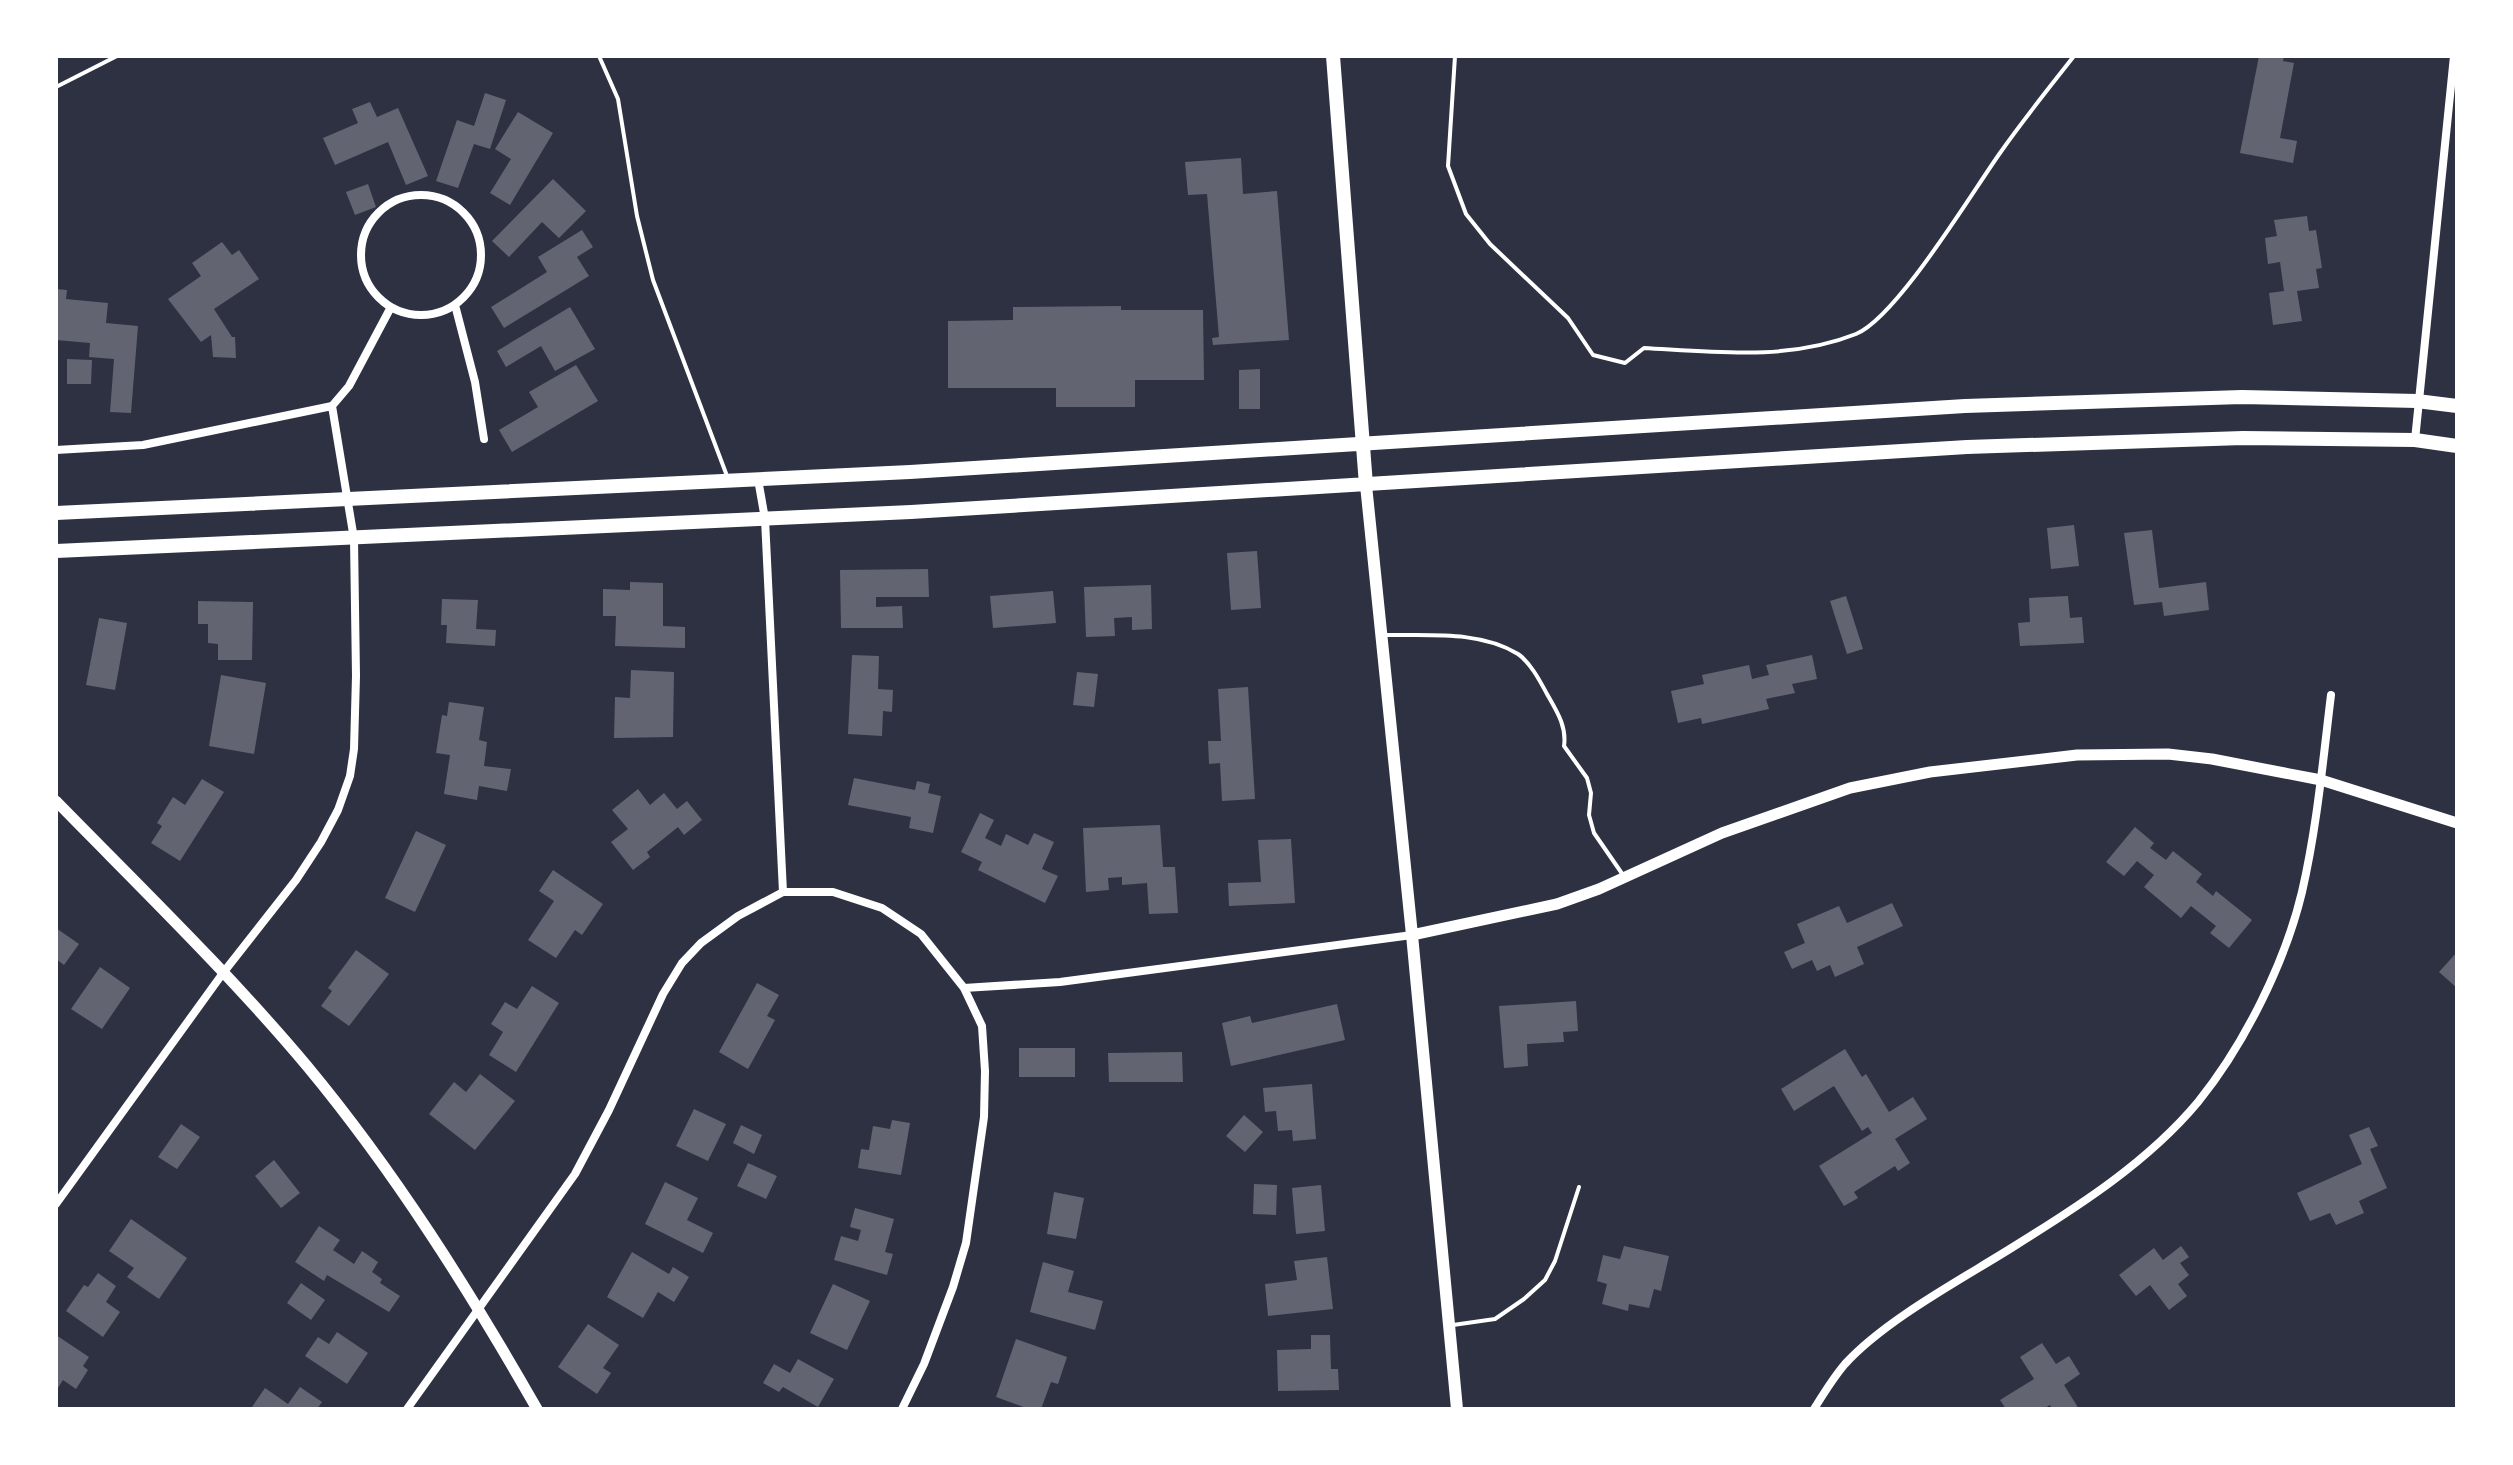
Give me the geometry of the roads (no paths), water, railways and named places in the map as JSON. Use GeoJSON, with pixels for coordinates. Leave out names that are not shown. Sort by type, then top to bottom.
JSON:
{"type":"FeatureCollection","features":[{"type":"Feature","properties":{"kind":"main road"},"geometry":{"type":"LineString","coordinates":[[1333,56],[1366,485],[1457,1409]]}},
{"type":"Feature","properties":{"kind":"main road"},"geometry":{"type":"LineString","coordinates":[[56,513],[925,471],[1965,406],[2242,397],[2417,401],[2457,406]]}},
{"type":"Feature","properties":{"kind":"main road"},"geometry":{"type":"LineString","coordinates":[[56,551],[765,519],[1967,447],[2243,438],[2415,440],[2457,446]]}},
{"type":"Feature","properties":{"kind":"street"},"geometry":{"type":"LineString","coordinates":[[2415,440],[2454,56]]}},
{"type":"Feature","properties":{"kind":"street"},"geometry":{"type":"LineString","coordinates":[[412,196],[426,196],[451,204],[471,222],[477,234],[481,247],[479,273],[465,296],[455,305],[430,315],[417,315],[391,307],[380,298],[365,277],[362,251],[369,225],[388,206],[412,196]]}},
{"type":"Feature","properties":{"kind":"street"},"geometry":{"type":"LineString","coordinates":[[455,305],[475,382],[484,439]]}},
{"type":"Feature","properties":{"kind":"street"},"geometry":{"type":"LineString","coordinates":[[56,450],[143,445],[332,406],[349,386],[391,307]]}},
{"type":"Feature","properties":{"kind":"street"},"geometry":{"type":"LineString","coordinates":[[56,1204],[223,973],[296,880],[338,810],[350,776],[356,690],[354,539],[332,406]]}},
{"type":"Feature","properties":{"kind":"street"},"geometry":{"type":"LineString","coordinates":[[758,479],[765,519],[783,892]]}},
{"type":"Feature","properties":{"kind":"street"},"geometry":{"type":"LineString","coordinates":[[1814,1409],[1846,1363],[1866,1345],[1910,1313],[2084,1201],[2138,1160],[2197,1103],[2219,1074],[2271,978],[2302,892],[2321,780],[2331,695]]}},
{"type":"Feature","properties":{"kind":"street"},"geometry":{"type":"LineString","coordinates":[[964,988],[1060,982],[1412,935],[1557,904],[1722,833],[1850,788],[1930,772],[2077,755],[2168,754],[2212,759],[2321,780],[2457,823]]}},
{"type":"Feature","properties":{"kind":"street"},"geometry":{"type":"LineString","coordinates":[[56,801],[223,973],[307,1067],[389,1175],[479,1307],[537,1409]]}},
{"type":"Feature","properties":{"kind":"street"},"geometry":{"type":"LineString","coordinates":[[407,1409],[575,1174],[609,1110],[663,994],[682,963],[701,943],[738,916],[783,892],[833,892],[882,908],[921,934],[964,988],[982,1026],[984,1117],[966,1243],[924,1364],[902,1409]]}},
{"type":"Feature","properties":{"kind":"lane"},"geometry":{"type":"LineString","coordinates":[[56,87],[117,56]]}},
{"type":"Feature","properties":{"kind":"lane"},"geometry":{"type":"LineString","coordinates":[[599,56],[618,99],[637,216],[653,280],[729,480]]}},
{"type":"Feature","properties":{"kind":"lane"},"geometry":{"type":"LineString","coordinates":[[1381,635],[1463,637],[1482,640],[1519,654],[1541,682],[1560,717],[1564,746],[1587,778],[1591,793],[1589,815],[1594,833],[1624,877]]}},
{"type":"Feature","properties":{"kind":"lane"},"geometry":{"type":"LineString","coordinates":[[1451,1326],[1495,1319],[1545,1280],[1555,1261],[1579,1187]]}}]}
